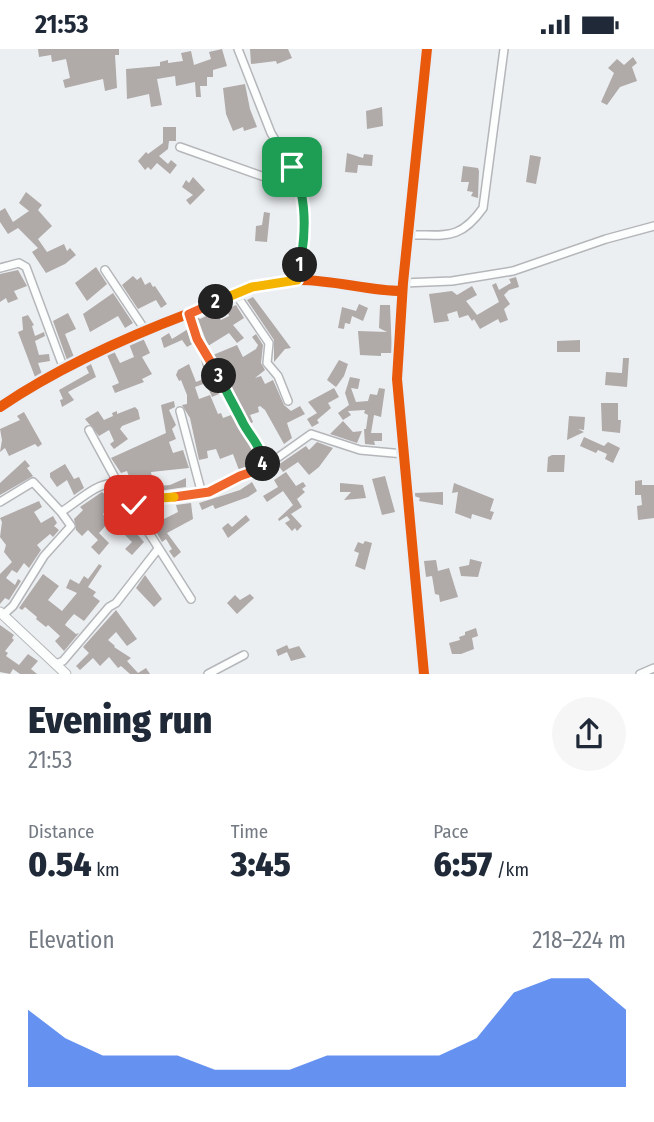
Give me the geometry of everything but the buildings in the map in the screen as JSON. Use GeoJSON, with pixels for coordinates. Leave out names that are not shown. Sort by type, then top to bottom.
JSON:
{"type":"FeatureCollection","features":[{"type":"Feature","properties":{"kind":"street"},"geometry":{"type":"LineString","coordinates":[[238,49],[271,133],[298,178],[304,232],[297,280]]}},
{"type":"Feature","properties":{"kind":"street"},"geometry":{"type":"LineString","coordinates":[[424,674],[397,379],[403,287],[427,49]]}},
{"type":"Feature","properties":{"kind":"street"},"geometry":{"type":"LineString","coordinates":[[408,235],[453,235],[477,216],[482,208],[504,49]]}},
{"type":"Feature","properties":{"kind":"street"},"geometry":{"type":"LineString","coordinates":[[180,148],[301,190]]}},
{"type":"Feature","properties":{"kind":"street"},"geometry":{"type":"LineString","coordinates":[[0,407],[31,386],[145,330],[252,287],[297,280],[403,287],[452,281],[513,271],[606,239],[654,226]]}},
{"type":"Feature","properties":{"kind":"street"},"geometry":{"type":"LineString","coordinates":[[0,268],[19,263],[26,267],[64,369]]}},
{"type":"Feature","properties":{"kind":"street"},"geometry":{"type":"LineString","coordinates":[[105,270],[145,330]]}},
{"type":"Feature","properties":{"kind":"street"},"geometry":{"type":"LineString","coordinates":[[235,293],[269,343],[267,363],[278,376],[288,401]]}},
{"type":"Feature","properties":{"kind":"street"},"geometry":{"type":"LineString","coordinates":[[189,314],[203,349],[259,446],[263,468]]}},
{"type":"Feature","properties":{"kind":"street"},"geometry":{"type":"LineString","coordinates":[[180,411],[202,494]]}},
{"type":"Feature","properties":{"kind":"street"},"geometry":{"type":"LineString","coordinates":[[89,430],[114,476],[114,484]]}},
{"type":"Feature","properties":{"kind":"street"},"geometry":{"type":"LineString","coordinates":[[61,512],[108,483],[114,484],[127,497],[136,500],[202,494],[263,468],[311,434],[360,450],[404,454]]}},
{"type":"Feature","properties":{"kind":"street"},"geometry":{"type":"LineString","coordinates":[[0,502],[33,482],[71,526],[44,556],[13,606],[1,613],[66,674]]}},
{"type":"Feature","properties":{"kind":"street"},"geometry":{"type":"LineString","coordinates":[[136,500],[135,511],[191,599]]}},
{"type":"Feature","properties":{"kind":"street"},"geometry":{"type":"LineString","coordinates":[[56,664],[64,661],[109,607],[116,603],[159,549]]}},
{"type":"Feature","properties":{"kind":"street"},"geometry":{"type":"LineString","coordinates":[[208,674],[244,655]]}},
{"type":"Feature","properties":{"kind":"street"},"geometry":{"type":"LineString","coordinates":[[640,674],[654,668]]}},
{"type":"Feature","properties":{"kind":"cycle path"},"geometry":{"type":"LineString","coordinates":[[424,674],[397,379],[403,283],[427,49]]}},
{"type":"Feature","properties":{"kind":"cycle path"},"geometry":{"type":"LineString","coordinates":[[0,407],[92,354],[255,287],[282,281],[309,280],[402,291]]}},
{"type":"Feature","properties":{"kind":"route"},"geometry":{"type":"LineString","coordinates":[[134,505],[136,500],[209,492],[263,468],[262,452],[256,439],[244,424],[197,339],[189,314],[252,287],[297,280],[302,253],[304,210],[298,178],[292,167]]}}]}
